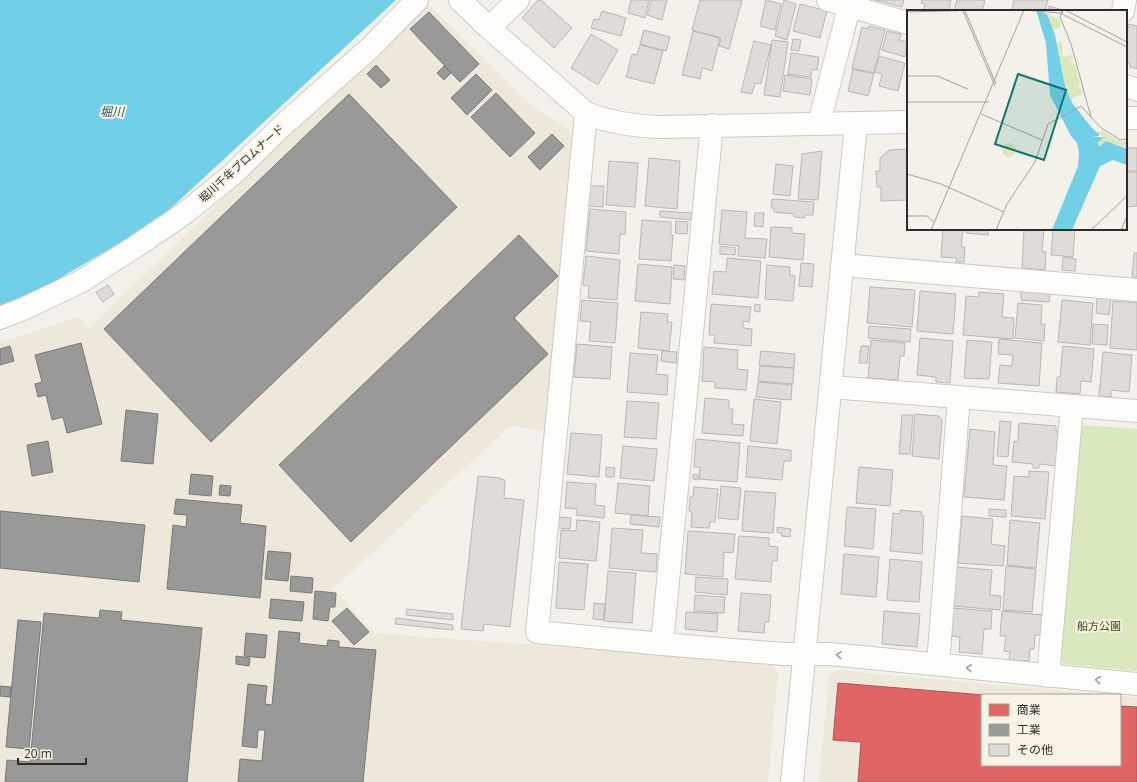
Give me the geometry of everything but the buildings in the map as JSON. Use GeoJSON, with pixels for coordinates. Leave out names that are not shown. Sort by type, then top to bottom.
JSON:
{"type":"FeatureCollection","features":[{"type":"Feature","properties":{"kind":"street","name":"堀川千年プロムナード"},"geometry":{"type":"LineString","coordinates":[[0,318],[23,309],[80,282],[185,213],[233,174],[282,126],[371,47],[417,0]]}},
{"type":"Feature","properties":{"kind":"street"},"geometry":{"type":"LineString","coordinates":[[460,0],[489,28],[586,113],[600,119],[634,126],[660,127],[907,122]]}},
{"type":"Feature","properties":{"kind":"street"},"geometry":{"type":"LineString","coordinates":[[489,28],[518,0]]}},
{"type":"Feature","properties":{"kind":"street"},"geometry":{"type":"LineString","coordinates":[[828,0],[850,3],[907,23]]}},
{"type":"Feature","properties":{"kind":"street"},"geometry":{"type":"LineString","coordinates":[[1123,10],[1125,0]]}},
{"type":"Feature","properties":{"kind":"street"},"geometry":{"type":"LineString","coordinates":[[820,123],[850,3]]}},
{"type":"Feature","properties":{"kind":"street"},"geometry":{"type":"LineString","coordinates":[[1127,86],[1137,90]]}},
{"type":"Feature","properties":{"kind":"street"},"geometry":{"type":"LineString","coordinates":[[586,113],[537,632],[783,654],[830,654],[1137,684]]}},
{"type":"Feature","properties":{"kind":"street"},"geometry":{"type":"LineString","coordinates":[[792,782],[856,124]]}},
{"type":"Feature","properties":{"kind":"street"},"geometry":{"type":"LineString","coordinates":[[662,644],[712,125]]}},
{"type":"Feature","properties":{"kind":"street"},"geometry":{"type":"LineString","coordinates":[[842,265],[1137,290]]}},
{"type":"Feature","properties":{"kind":"street"},"geometry":{"type":"LineString","coordinates":[[830,387],[1137,411]]}},
{"type":"Feature","properties":{"kind":"street"},"geometry":{"type":"LineString","coordinates":[[938,664],[958,397]]}},
{"type":"Feature","properties":{"kind":"street"},"geometry":{"type":"LineString","coordinates":[[1048,676],[1072,406]]}},
{"type":"Feature","properties":{"kind":"shaded area"},"geometry":{"type":"Polygon","coordinates":[[[425,1],[525,99],[546,116],[569,129],[573,136],[545,431],[510,426],[333,589],[375,633],[772,663],[778,674],[768,782],[0,782],[0,342],[78,317],[90,328],[425,1]]]}},
{"type":"Feature","properties":{"kind":"shaded area"},"geometry":{"type":"Polygon","coordinates":[[[836,670],[1098,694],[981,694],[981,766],[1121,766],[1121,696],[1137,698],[1137,782],[819,782],[829,676],[836,670]]]}},
{"type":"Feature","properties":{"kind":"green space","name":"船方公園"},"geometry":{"type":"Polygon","coordinates":[[[1085,425],[1137,429],[1137,671],[1064,664],[1058,656],[1077,431],[1085,425]]]}},
{"type":"Feature","properties":{"kind":"water","name":"堀川"},"geometry":{"type":"Polygon","coordinates":[[[0,0],[396,0],[157,221],[16,304],[0,310],[0,0]]]}}]}
